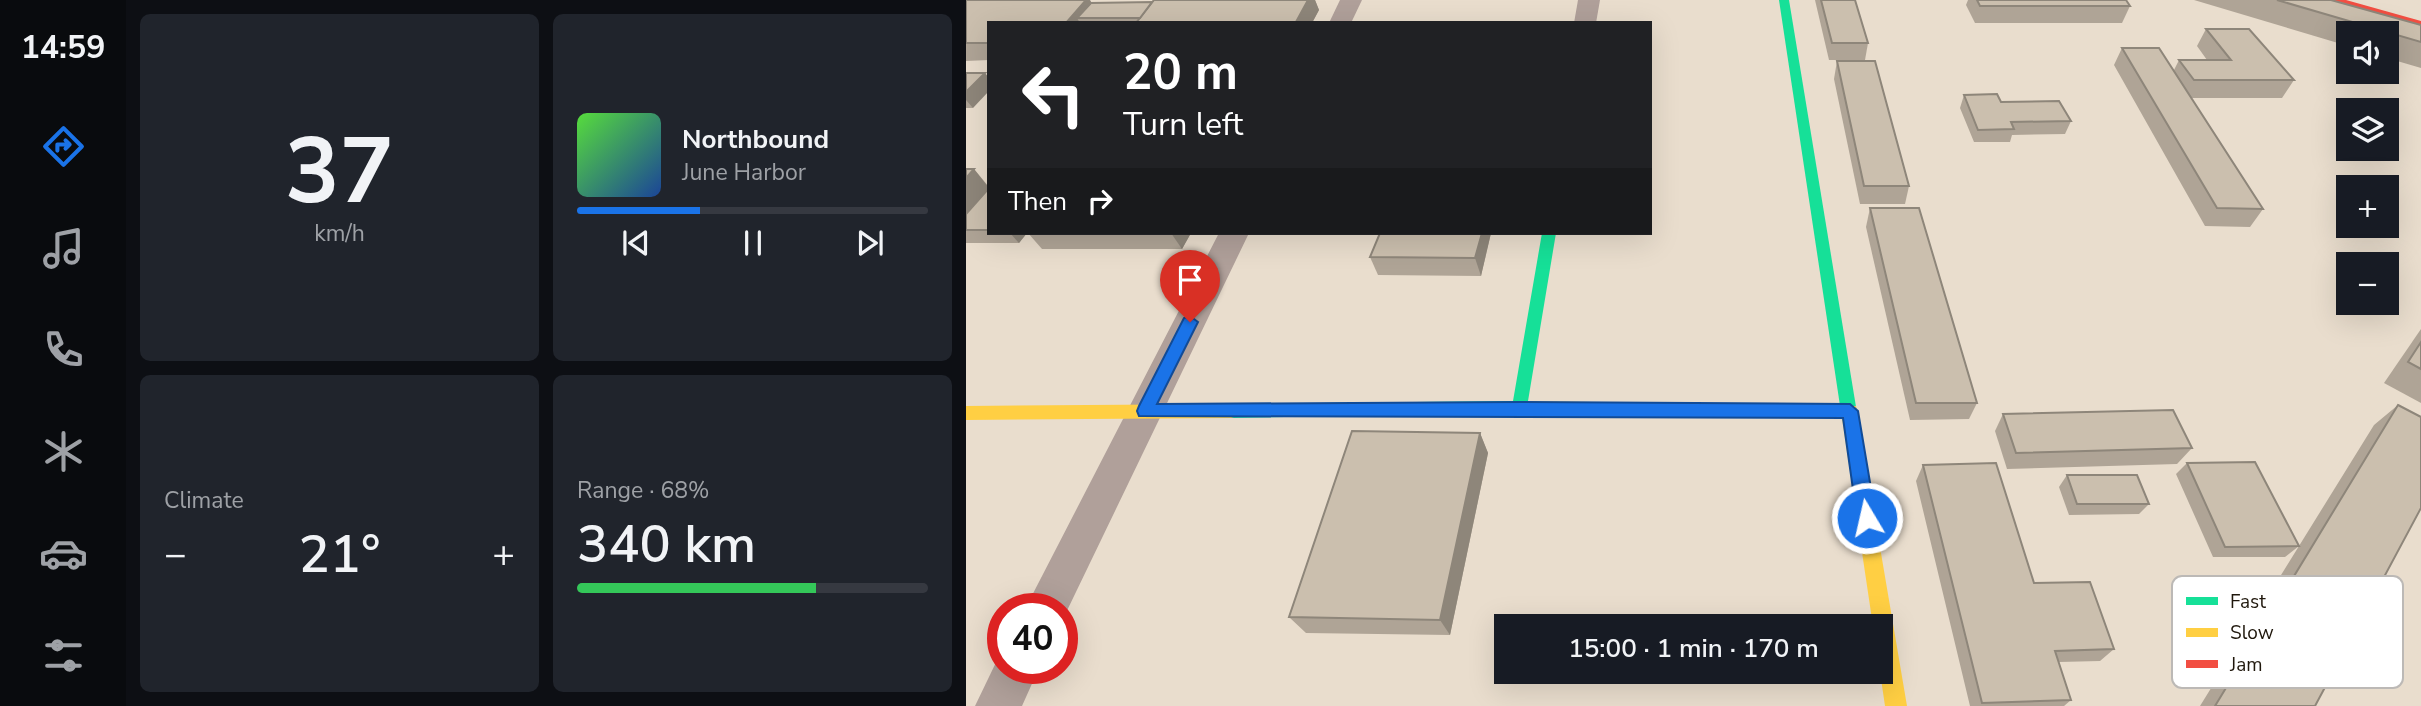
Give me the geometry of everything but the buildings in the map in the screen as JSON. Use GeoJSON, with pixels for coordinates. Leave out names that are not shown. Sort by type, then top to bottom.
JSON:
{"type":"FeatureCollection","features":[{"type":"Feature","properties":{"kind":"street"},"geometry":{"type":"LineString","coordinates":[[1341,21],[1351,0]]}},
{"type":"Feature","properties":{"kind":"street"},"geometry":{"type":"LineString","coordinates":[[1585,21],[1589,0]]}},
{"type":"Feature","properties":{"kind":"street"},"geometry":{"type":"LineString","coordinates":[[1784,0],[1896,706]]}},
{"type":"Feature","properties":{"kind":"street"},"geometry":{"type":"LineString","coordinates":[[2335,0],[2421,24]]}},
{"type":"Feature","properties":{"kind":"street"},"geometry":{"type":"LineString","coordinates":[[1054,593],[1233,235]]}},
{"type":"Feature","properties":{"kind":"street"},"geometry":{"type":"LineString","coordinates":[[1520,408],[1549,235]]}},
{"type":"Feature","properties":{"kind":"street"},"geometry":{"type":"LineString","coordinates":[[966,413],[1520,408],[1850,411]]}},
{"type":"Feature","properties":{"kind":"street"},"geometry":{"type":"LineString","coordinates":[[998,706],[1009,684]]}},
{"type":"Feature","properties":{"kind":"traffic: fast"},"geometry":{"type":"LineString","coordinates":[[1784,0],[1850,419]]}},
{"type":"Feature","properties":{"kind":"traffic: fast"},"geometry":{"type":"LineString","coordinates":[[1231,411],[1520,408],[1549,235]]}},
{"type":"Feature","properties":{"kind":"traffic: slow"},"geometry":{"type":"LineString","coordinates":[[1520,408],[1850,411]]}},
{"type":"Feature","properties":{"kind":"traffic: slow"},"geometry":{"type":"LineString","coordinates":[[966,413],[1231,411]]}},
{"type":"Feature","properties":{"kind":"traffic: slow"},"geometry":{"type":"LineString","coordinates":[[1850,419],[1896,706]]}},
{"type":"Feature","properties":{"kind":"traffic: jam"},"geometry":{"type":"LineString","coordinates":[[2335,0],[2421,24]]}},
{"type":"Feature","properties":{"kind":"route"},"geometry":{"type":"LineString","coordinates":[[1190,322],[1145,411],[1520,408],[1850,411],[1867,518]]}}]}
